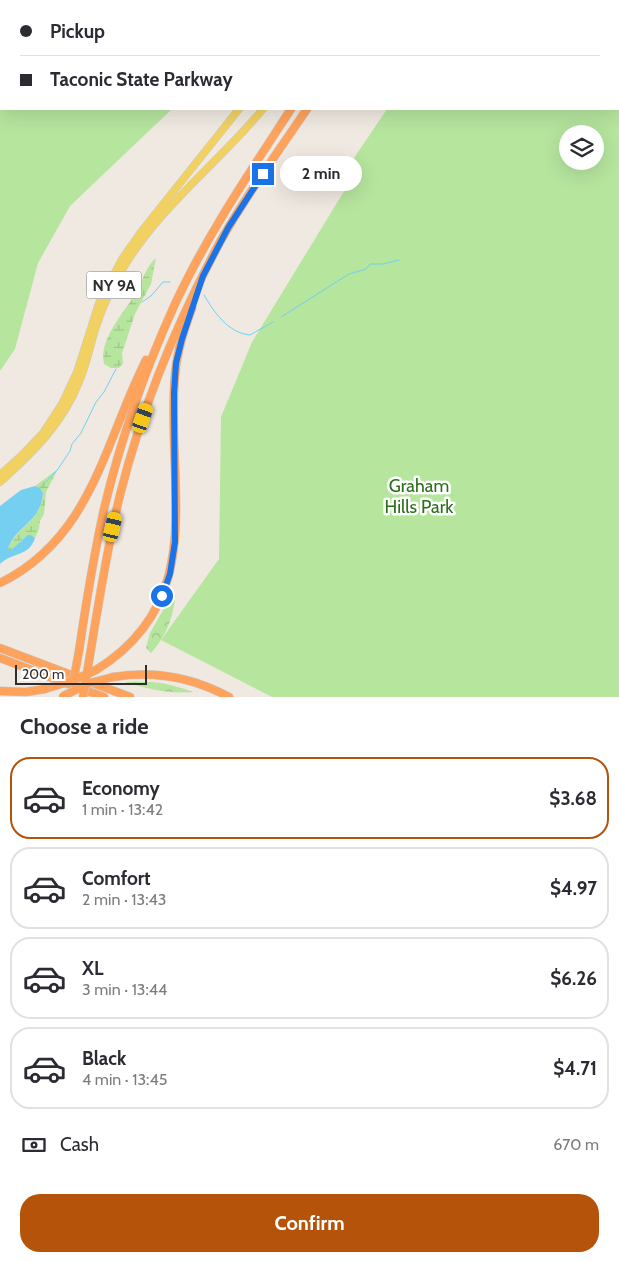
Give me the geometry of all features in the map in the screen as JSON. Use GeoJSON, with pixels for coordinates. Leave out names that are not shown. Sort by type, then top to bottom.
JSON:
{"type":"FeatureCollection","features":[{"type":"Feature","properties":{"kind":"highway"},"geometry":{"type":"LineString","coordinates":[[65,697],[78,650],[96,548],[112,476],[134,407],[160,337],[181,291],[208,241],[290,110]]}},
{"type":"Feature","properties":{"kind":"highway"},"geometry":{"type":"LineString","coordinates":[[83,697],[110,542],[133,448],[166,357],[203,276],[228,228],[307,110]]}},
{"type":"Feature","properties":{"kind":"highway"},"geometry":{"type":"LineString","coordinates":[[0,692],[26,692],[45,689],[74,680],[96,670],[119,654],[141,630],[158,603],[170,574],[176,535],[174,405],[176,369],[182,339],[203,276]]}},
{"type":"Feature","properties":{"kind":"highway"},"geometry":{"type":"LineString","coordinates":[[0,583],[38,558],[56,542],[74,518],[90,490],[141,370],[160,337]]}},
{"type":"Feature","properties":{"kind":"highway"},"geometry":{"type":"LineString","coordinates":[[0,648],[130,697]]}},
{"type":"Feature","properties":{"kind":"highway"},"geometry":{"type":"LineString","coordinates":[[0,658],[104,697]]}},
{"type":"Feature","properties":{"kind":"highway"},"geometry":{"type":"LineString","coordinates":[[65,697],[90,683],[114,677],[149,674],[175,676],[199,683],[229,697]]}},
{"type":"Feature","properties":{"kind":"main road","name":"NY 9A"},"geometry":{"type":"LineString","coordinates":[[0,475],[43,433],[62,404],[77,372],[99,303],[122,259],[141,232],[238,110]]}},
{"type":"Feature","properties":{"kind":"main road","name":"NY 9A"},"geometry":{"type":"LineString","coordinates":[[0,482],[40,444],[65,411],[82,374],[96,327],[108,296],[132,253],[164,214],[262,110]]}},
{"type":"Feature","properties":{"kind":"green space"},"geometry":{"type":"Polygon","coordinates":[[[0,110],[171,110],[70,206],[38,263],[15,349],[0,371],[0,110]]]}},
{"type":"Feature","properties":{"kind":"green space","name":"Graham Hills Park"},"geometry":{"type":"Polygon","coordinates":[[[386,110],[619,110],[619,697],[272,697],[161,640],[219,559],[221,417],[252,342],[354,175],[348,167],[386,110]]]}},
{"type":"Feature","properties":{"kind":"green space"},"geometry":{"type":"Polygon","coordinates":[[[156,258],[151,284],[135,314],[122,353],[123,363],[119,368],[111,368],[104,364],[103,355],[109,335],[137,291],[145,273],[156,258]]]}},
{"type":"Feature","properties":{"kind":"green space"},"geometry":{"type":"Polygon","coordinates":[[[58,469],[46,492],[44,514],[35,538],[31,535],[23,539],[12,549],[8,549],[12,541],[38,511],[43,493],[40,488],[35,486],[58,469]]]}},
{"type":"Feature","properties":{"kind":"green space"},"geometry":{"type":"Polygon","coordinates":[[[170,598],[175,600],[170,622],[164,635],[151,653],[146,648],[150,633],[170,598]]]}},
{"type":"Feature","properties":{"kind":"green space"},"geometry":{"type":"Polygon","coordinates":[[[125,682],[159,683],[193,692],[159,690],[125,682]]]}},
{"type":"Feature","properties":{"kind":"water"},"geometry":{"type":"Polygon","coordinates":[[[35,486],[40,488],[43,493],[38,511],[11,541],[8,549],[12,549],[28,535],[35,538],[29,548],[0,564],[0,506],[21,490],[35,486]]]}},
{"type":"Feature","properties":{"kind":"waterway"},"geometry":{"type":"LineString","coordinates":[[281,317],[349,274],[366,269],[370,264],[383,264],[399,260]]}},
{"type":"Feature","properties":{"kind":"waterway"},"geometry":{"type":"LineString","coordinates":[[142,302],[151,296],[163,282],[170,282]]}},
{"type":"Feature","properties":{"kind":"waterway"},"geometry":{"type":"LineString","coordinates":[[204,295],[222,321],[242,333],[250,335],[273,322]]}},
{"type":"Feature","properties":{"kind":"waterway"},"geometry":{"type":"LineString","coordinates":[[40,488],[58,469],[70,451],[72,444],[81,433],[96,402],[104,392],[116,369]]}},
{"type":"Feature","properties":{"kind":"route"},"geometry":{"type":"LineString","coordinates":[[162,596],[174,558],[175,542],[174,393],[176,363],[185,327],[203,276],[228,228],[263,174]]}}]}
